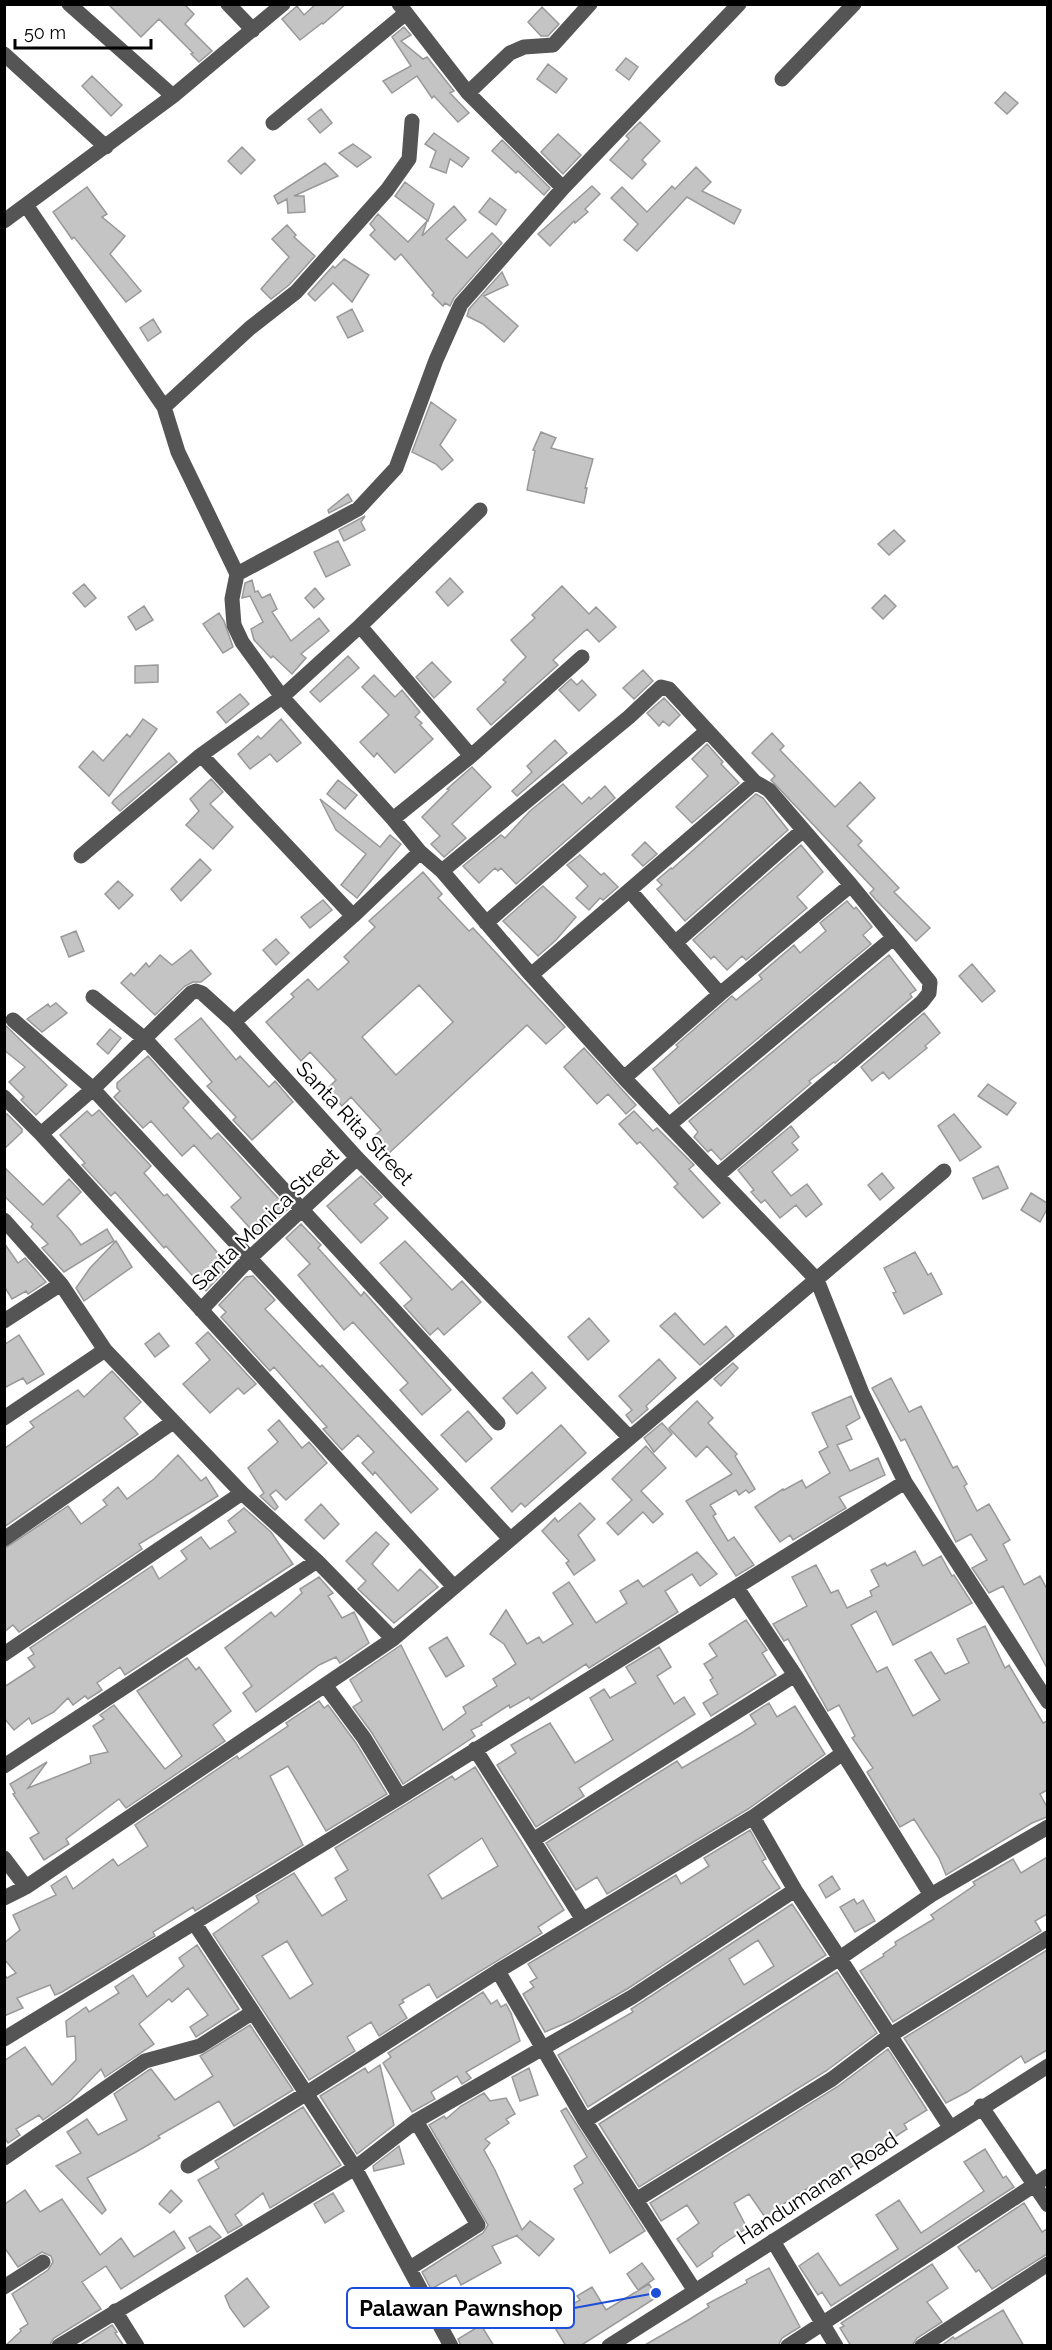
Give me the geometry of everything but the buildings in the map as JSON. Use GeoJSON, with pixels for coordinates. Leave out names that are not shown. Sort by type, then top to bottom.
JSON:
{"type":"FeatureCollection","features":[{"type":"Feature","properties":{"kind":"street"},"geometry":{"type":"LineString","coordinates":[[69,4],[173,96]]}},
{"type":"Feature","properties":{"kind":"street"},"geometry":{"type":"LineString","coordinates":[[228,4],[253,30]]}},
{"type":"Feature","properties":{"kind":"street"},"geometry":{"type":"LineString","coordinates":[[4,221],[173,96],[283,4]]}},
{"type":"Feature","properties":{"kind":"street"},"geometry":{"type":"LineString","coordinates":[[468,93],[510,53],[524,47],[553,45],[590,4]]}},
{"type":"Feature","properties":{"kind":"street"},"geometry":{"type":"LineString","coordinates":[[237,574],[358,509],[396,468],[436,360],[460,304],[563,188],[739,4]]}},
{"type":"Feature","properties":{"kind":"street"},"geometry":{"type":"LineString","coordinates":[[782,79],[854,4]]}},
{"type":"Feature","properties":{"kind":"street"},"geometry":{"type":"LineString","coordinates":[[273,123],[403,9],[468,93],[563,188]]}},
{"type":"Feature","properties":{"kind":"street"},"geometry":{"type":"LineString","coordinates":[[4,54],[106,147]]}},
{"type":"Feature","properties":{"kind":"street"},"geometry":{"type":"LineString","coordinates":[[164,407],[250,328],[296,292],[387,190],[409,159],[412,121]]}},
{"type":"Feature","properties":{"kind":"street"},"geometry":{"type":"LineString","coordinates":[[26,205],[164,407],[178,453],[237,574],[232,599],[234,625],[242,642],[282,697],[420,852],[442,871],[531,975],[624,1078],[817,1280],[862,1393],[905,1482],[1047,1702]]}},
{"type":"Feature","properties":{"kind":"street"},"geometry":{"type":"LineString","coordinates":[[81,856],[201,755],[282,697],[360,626],[480,510]]}},
{"type":"Feature","properties":{"kind":"street"},"geometry":{"type":"LineString","coordinates":[[360,626],[471,756]]}},
{"type":"Feature","properties":{"kind":"street"},"geometry":{"type":"LineString","coordinates":[[393,819],[471,756],[582,657]]}},
{"type":"Feature","properties":{"kind":"street"},"geometry":{"type":"LineString","coordinates":[[442,871],[629,717],[661,687],[669,689],[755,782],[769,790],[930,982],[929,993],[922,1002],[718,1174]]}},
{"type":"Feature","properties":{"kind":"street"},"geometry":{"type":"LineString","coordinates":[[486,923],[707,731]]}},
{"type":"Feature","properties":{"kind":"street"},"geometry":{"type":"LineString","coordinates":[[201,755],[353,916]]}},
{"type":"Feature","properties":{"kind":"street"},"geometry":{"type":"LineString","coordinates":[[531,975],[755,782]]}},
{"type":"Feature","properties":{"kind":"street"},"geometry":{"type":"LineString","coordinates":[[675,943],[802,831]]}},
{"type":"Feature","properties":{"kind":"street"},"geometry":{"type":"LineString","coordinates":[[234,1023],[420,852]]}},
{"type":"Feature","properties":{"kind":"street"},"geometry":{"type":"LineString","coordinates":[[624,1078],[720,994],[851,885]]}},
{"type":"Feature","properties":{"kind":"street"},"geometry":{"type":"LineString","coordinates":[[630,891],[720,994]]}},
{"type":"Feature","properties":{"kind":"street"},"geometry":{"type":"LineString","coordinates":[[669,1125],[893,938]]}},
{"type":"Feature","properties":{"kind":"street","name":"Santa Rita Street"},"geometry":{"type":"LineString","coordinates":[[41,1134],[146,1040],[196,990],[202,993],[234,1023],[357,1158],[630,1438]]}},
{"type":"Feature","properties":{"kind":"street"},"geometry":{"type":"LineString","coordinates":[[93,997],[146,1040],[498,1423]]}},
{"type":"Feature","properties":{"kind":"street"},"geometry":{"type":"LineString","coordinates":[[13,1020],[93,1089],[510,1539]]}},
{"type":"Feature","properties":{"kind":"street"},"geometry":{"type":"LineString","coordinates":[[4,1097],[41,1134],[454,1587]]}},
{"type":"Feature","properties":{"kind":"street","name":"Santa Monica Street"},"geometry":{"type":"LineString","coordinates":[[201,1310],[251,1257],[357,1158]]}},
{"type":"Feature","properties":{"kind":"street"},"geometry":{"type":"LineString","coordinates":[[4,1898],[26,1887],[393,1639],[944,1171]]}},
{"type":"Feature","properties":{"kind":"street"},"geometry":{"type":"LineString","coordinates":[[4,1220],[61,1284],[105,1350],[242,1494],[317,1561],[393,1639]]}},
{"type":"Feature","properties":{"kind":"street"},"geometry":{"type":"LineString","coordinates":[[4,1321],[61,1284]]}},
{"type":"Feature","properties":{"kind":"street"},"geometry":{"type":"LineString","coordinates":[[4,1418],[105,1350]]}},
{"type":"Feature","properties":{"kind":"street"},"geometry":{"type":"LineString","coordinates":[[4,1539],[173,1422]]}},
{"type":"Feature","properties":{"kind":"street"},"geometry":{"type":"LineString","coordinates":[[4,2039],[195,1924],[905,1482]]}},
{"type":"Feature","properties":{"kind":"street"},"geometry":{"type":"LineString","coordinates":[[4,1654],[242,1494]]}},
{"type":"Feature","properties":{"kind":"street"},"geometry":{"type":"LineString","coordinates":[[4,1766],[317,1561]]}},
{"type":"Feature","properties":{"kind":"street"},"geometry":{"type":"LineString","coordinates":[[736,1588],[795,1675],[931,1894]]}},
{"type":"Feature","properties":{"kind":"street"},"geometry":{"type":"LineString","coordinates":[[533,1840],[795,1675]]}},
{"type":"Feature","properties":{"kind":"street"},"geometry":{"type":"LineString","coordinates":[[325,1685],[364,1738],[400,1797]]}},
{"type":"Feature","properties":{"kind":"street"},"geometry":{"type":"LineString","coordinates":[[475,1749],[583,1920]]}},
{"type":"Feature","properties":{"kind":"street"},"geometry":{"type":"LineString","coordinates":[[188,2166],[498,1971],[753,1817],[843,1753]]}},
{"type":"Feature","properties":{"kind":"street"},"geometry":{"type":"LineString","coordinates":[[753,1817],[795,1890],[950,2127]]}},
{"type":"Feature","properties":{"kind":"street"},"geometry":{"type":"LineString","coordinates":[[585,2121],[840,1958],[931,1894],[1047,1827]]}},
{"type":"Feature","properties":{"kind":"street"},"geometry":{"type":"LineString","coordinates":[[4,1858],[26,1887]]}},
{"type":"Feature","properties":{"kind":"street"},"geometry":{"type":"LineString","coordinates":[[59,2346],[355,2168],[416,2121],[632,1997],[795,1890]]}},
{"type":"Feature","properties":{"kind":"street"},"geometry":{"type":"LineString","coordinates":[[195,1924],[355,2168],[451,2346]]}},
{"type":"Feature","properties":{"kind":"street"},"geometry":{"type":"LineString","coordinates":[[636,2200],[832,2079],[889,2036],[1047,1938]]}},
{"type":"Feature","properties":{"kind":"street"},"geometry":{"type":"LineString","coordinates":[[498,1971],[585,2121],[695,2291]]}},
{"type":"Feature","properties":{"kind":"street"},"geometry":{"type":"LineString","coordinates":[[4,2158],[145,2061],[200,2046],[254,2012]]}},
{"type":"Feature","properties":{"kind":"street","name":"Handumanan Road"},"geometry":{"type":"LineString","coordinates":[[609,2346],[981,2106],[1047,2066]]}},
{"type":"Feature","properties":{"kind":"street"},"geometry":{"type":"LineString","coordinates":[[981,2106],[1047,2205]]}},
{"type":"Feature","properties":{"kind":"street"},"geometry":{"type":"LineString","coordinates":[[410,2268],[478,2225],[416,2121]]}},
{"type":"Feature","properties":{"kind":"street"},"geometry":{"type":"LineString","coordinates":[[788,2346],[1047,2176]]}},
{"type":"Feature","properties":{"kind":"street"},"geometry":{"type":"LineString","coordinates":[[773,2241],[836,2346]]}},
{"type":"Feature","properties":{"kind":"street"},"geometry":{"type":"LineString","coordinates":[[4,2287],[43,2262]]}},
{"type":"Feature","properties":{"kind":"street"},"geometry":{"type":"LineString","coordinates":[[922,2346],[1047,2264]]}},
{"type":"Feature","properties":{"kind":"street"},"geometry":{"type":"LineString","coordinates":[[115,2311],[137,2346]]}},
{"type":"Feature","properties":{"kind":"place","name":"Palawan Pawnshop"},"geometry":{"type":"Point","coordinates":[656,2293]}}]}
